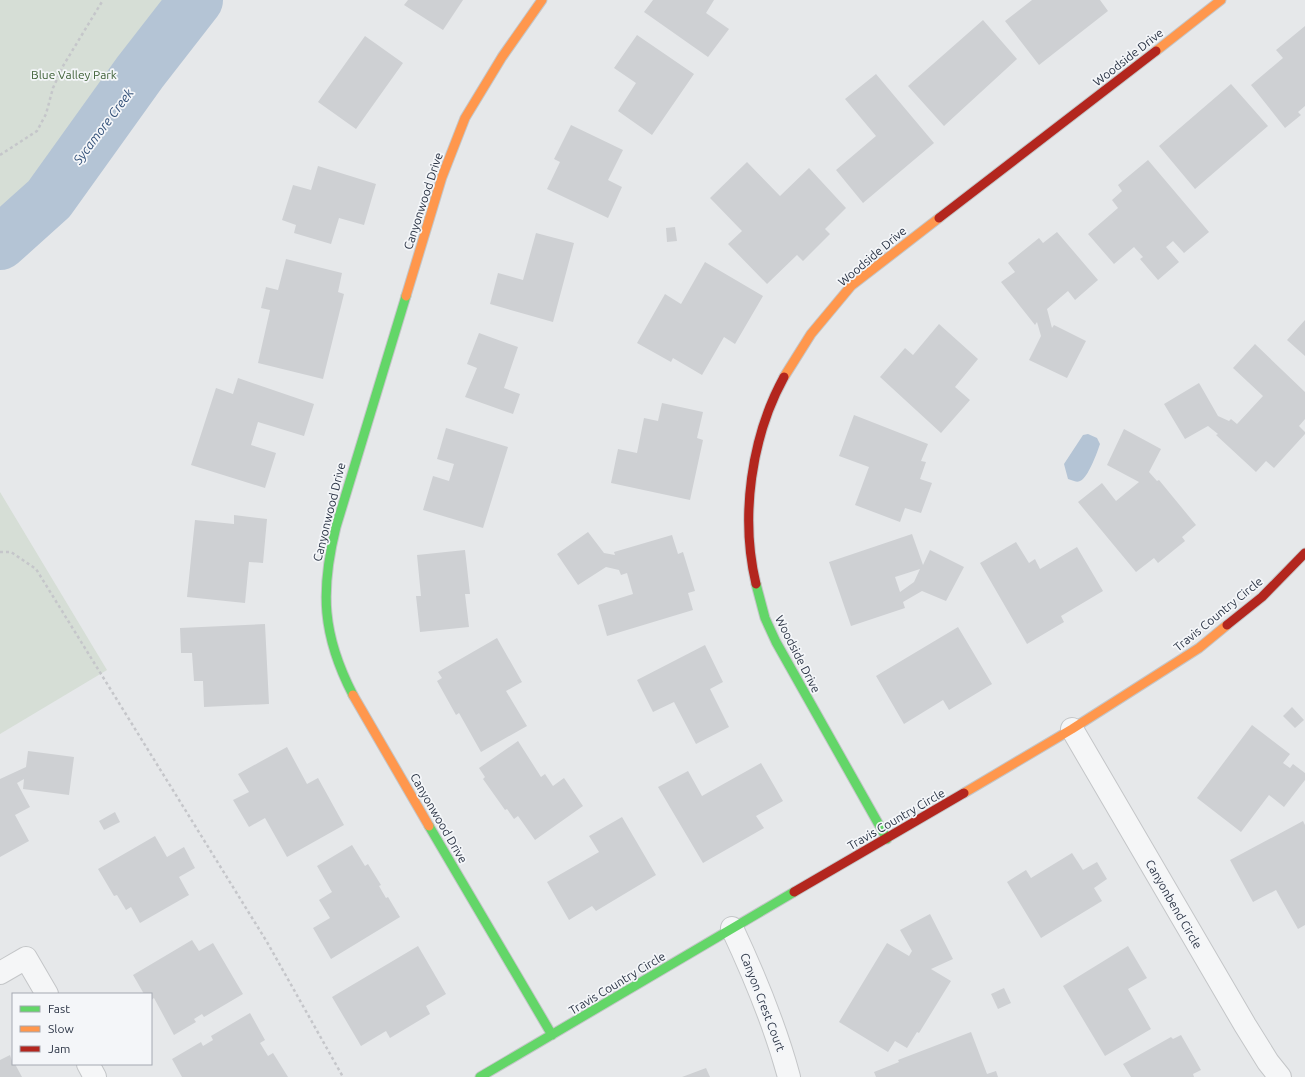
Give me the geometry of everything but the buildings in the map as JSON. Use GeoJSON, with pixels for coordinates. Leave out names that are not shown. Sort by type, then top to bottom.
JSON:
{"type":"FeatureCollection","features":[{"type":"Feature","properties":{"kind":"street","name":"Canyonwood Drive"},"geometry":{"type":"LineString","coordinates":[[542,0],[502,57],[465,118],[442,178],[346,488],[328,558],[325,590],[328,624],[335,655],[352,694],[552,1035]]}},
{"type":"Feature","properties":{"kind":"street","name":"Woodside Drive"},"geometry":{"type":"LineString","coordinates":[[887,839],[776,642],[762,607],[753,574],[749,540],[748,501],[761,437],[776,394],[800,351],[822,320],[851,286],[1221,0]]}},
{"type":"Feature","properties":{"kind":"street","name":"Travis Country Circle"},"geometry":{"type":"LineString","coordinates":[[480,1077],[1072,729],[1199,648],[1262,597],[1305,554]]}},
{"type":"Feature","properties":{"kind":"street","name":"Canyonbend Circle"},"geometry":{"type":"LineString","coordinates":[[1072,729],[1245,1025],[1268,1062],[1280,1077]]}},
{"type":"Feature","properties":{"kind":"street","name":"Canyon Crest Court"},"geometry":{"type":"LineString","coordinates":[[732,928],[758,984],[780,1042],[789,1077]]}},
{"type":"Feature","properties":{"kind":"street"},"geometry":{"type":"LineString","coordinates":[[0,973],[26,958],[46,993]]}},
{"type":"Feature","properties":{"kind":"street"},"geometry":{"type":"LineString","coordinates":[[89,1065],[96,1077]]}},
{"type":"Feature","properties":{"kind":"path"},"geometry":{"type":"LineString","coordinates":[[0,155],[37,131],[46,114],[53,88],[63,66],[103,0]]}},
{"type":"Feature","properties":{"kind":"path"},"geometry":{"type":"LineString","coordinates":[[0,552],[11,552],[36,569],[267,942],[342,1077]]}},
{"type":"Feature","properties":{"kind":"green space","name":"Blue Valley Park"},"geometry":{"type":"Polygon","coordinates":[[[0,0],[223,0],[96,168],[0,267],[0,0]]]}},
{"type":"Feature","properties":{"kind":"green space"},"geometry":{"type":"Polygon","coordinates":[[[0,492],[107,670],[0,734],[0,492]]]}},
{"type":"Feature","properties":{"kind":"water"},"geometry":{"type":"Polygon","coordinates":[[[1088,434],[1097,438],[1100,444],[1092,465],[1086,475],[1083,479],[1076,482],[1068,479],[1064,464],[1083,435],[1088,434]]]}},
{"type":"Feature","properties":{"kind":"waterway","name":"Sycamore Creek"},"geometry":{"type":"LineString","coordinates":[[0,243],[49,199],[140,72],[196,0]]}},
{"type":"Feature","properties":{"kind":"traffic: fast"},"geometry":{"type":"LineString","coordinates":[[353,695],[335,652],[330,632],[326,592],[328,572],[336,527],[406,296]]}},
{"type":"Feature","properties":{"kind":"traffic: fast"},"geometry":{"type":"LineString","coordinates":[[756,584],[765,618],[776,642],[887,839]]}},
{"type":"Feature","properties":{"kind":"traffic: fast"},"geometry":{"type":"LineString","coordinates":[[429,826],[552,1035]]}},
{"type":"Feature","properties":{"kind":"traffic: fast"},"geometry":{"type":"LineString","coordinates":[[480,1077],[794,892]]}},
{"type":"Feature","properties":{"kind":"traffic: slow"},"geometry":{"type":"LineString","coordinates":[[406,296],[442,177],[465,118],[502,57],[542,0]]}},
{"type":"Feature","properties":{"kind":"traffic: slow"},"geometry":{"type":"LineString","coordinates":[[1156,51],[1221,0]]}},
{"type":"Feature","properties":{"kind":"traffic: slow"},"geometry":{"type":"LineString","coordinates":[[784,377],[811,334],[851,286],[939,218]]}},
{"type":"Feature","properties":{"kind":"traffic: slow"},"geometry":{"type":"LineString","coordinates":[[964,793],[1072,729],[1199,648],[1227,625]]}},
{"type":"Feature","properties":{"kind":"traffic: slow"},"geometry":{"type":"LineString","coordinates":[[353,695],[429,826]]}},
{"type":"Feature","properties":{"kind":"traffic: jam"},"geometry":{"type":"LineString","coordinates":[[939,218],[1156,51]]}},
{"type":"Feature","properties":{"kind":"traffic: jam"},"geometry":{"type":"LineString","coordinates":[[756,584],[751,558],[749,532],[749,505],[752,478],[756,451],[763,425],[784,377]]}},
{"type":"Feature","properties":{"kind":"traffic: jam"},"geometry":{"type":"LineString","coordinates":[[1227,625],[1262,597],[1305,553]]}},
{"type":"Feature","properties":{"kind":"traffic: jam"},"geometry":{"type":"LineString","coordinates":[[794,892],[964,793]]}}]}
